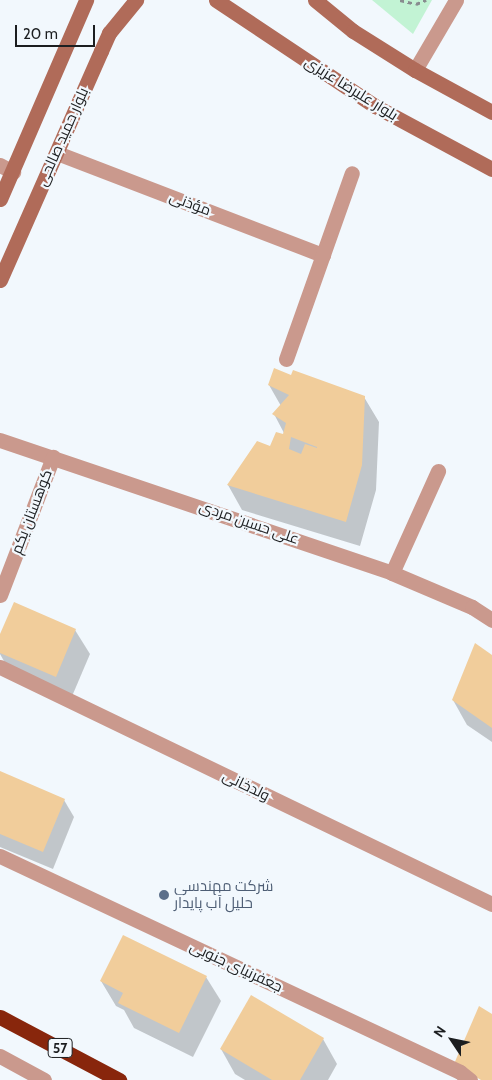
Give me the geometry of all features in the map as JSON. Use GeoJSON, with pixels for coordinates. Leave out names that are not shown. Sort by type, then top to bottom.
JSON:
{"type":"FeatureCollection","features":[{"type":"Feature","properties":{"kind":"highway","name":"57"},"geometry":{"type":"LineString","coordinates":[[0,1017],[120,1080]]}},
{"type":"Feature","properties":{"kind":"main road"},"geometry":{"type":"LineString","coordinates":[[0,199],[6,169],[86,0]]}},
{"type":"Feature","properties":{"kind":"main road","name":"بلوار حمید صالحی"},"geometry":{"type":"LineString","coordinates":[[0,280],[110,33],[136,0]]}},
{"type":"Feature","properties":{"kind":"main road","name":"بلوار علیرضا عزیزی"},"geometry":{"type":"LineString","coordinates":[[216,0],[374,106],[492,169]]}},
{"type":"Feature","properties":{"kind":"main road"},"geometry":{"type":"LineString","coordinates":[[315,0],[353,31],[415,70],[492,112]]}},
{"type":"Feature","properties":{"kind":"street"},"geometry":{"type":"LineString","coordinates":[[415,70],[456,0]]}},
{"type":"Feature","properties":{"kind":"street","name":"مؤذنی"},"geometry":{"type":"LineString","coordinates":[[57,153],[323,255]]}},
{"type":"Feature","properties":{"kind":"street"},"geometry":{"type":"LineString","coordinates":[[286,359],[352,173]]}},
{"type":"Feature","properties":{"kind":"street","name":"علی حسین مردی"},"geometry":{"type":"LineString","coordinates":[[0,440],[392,573],[472,607],[492,620]]}},
{"type":"Feature","properties":{"kind":"street","name":"کوهستان یکم"},"geometry":{"type":"LineString","coordinates":[[0,595],[53,458]]}},
{"type":"Feature","properties":{"kind":"street"},"geometry":{"type":"LineString","coordinates":[[392,573],[438,471]]}},
{"type":"Feature","properties":{"kind":"street","name":"ولدخانی"},"geometry":{"type":"LineString","coordinates":[[0,667],[492,904]]}},
{"type":"Feature","properties":{"kind":"street","name":"جعفرنیای جنوبی"},"geometry":{"type":"LineString","coordinates":[[0,856],[460,1072],[470,1080]]}},
{"type":"Feature","properties":{"kind":"street"},"geometry":{"type":"LineString","coordinates":[[0,1056],[44,1080]]}},
{"type":"Feature","properties":{"kind":"path"},"geometry":{"type":"LineString","coordinates":[[400,0],[416,4],[426,0]]}},
{"type":"Feature","properties":{"kind":"green space"},"geometry":{"type":"Polygon","coordinates":[[[372,0],[432,0],[413,34],[372,0]]]}},
{"type":"Feature","properties":{"kind":"building"},"geometry":{"type":"Polygon","coordinates":[[[274,368],[291,375],[293,370],[365,396],[362,465],[346,522],[227,485],[257,441],[270,446],[276,432],[283,434],[286,423],[272,414],[289,395],[268,385],[274,368]],[[291,437],[289,449],[301,454],[305,444],[317,447],[291,437]]]}},
{"type":"Feature","properties":{"kind":"building"},"geometry":{"type":"Polygon","coordinates":[[[14,602],[76,629],[56,677],[0,653],[0,634],[14,602]]]}},
{"type":"Feature","properties":{"kind":"building"},"geometry":{"type":"Polygon","coordinates":[[[475,643],[492,655],[492,728],[452,700],[475,643]]]}},
{"type":"Feature","properties":{"kind":"building"},"geometry":{"type":"Polygon","coordinates":[[[0,771],[65,799],[43,852],[0,834],[0,771]]]}},
{"type":"Feature","properties":{"kind":"building"},"geometry":{"type":"Polygon","coordinates":[[[123,935],[207,976],[179,1033],[118,1003],[123,993],[100,981],[123,935]]]}},
{"type":"Feature","properties":{"kind":"building"},"geometry":{"type":"Polygon","coordinates":[[[251,995],[324,1038],[300,1080],[272,1080],[220,1049],[251,995]]]}},
{"type":"Feature","properties":{"kind":"building"},"geometry":{"type":"Polygon","coordinates":[[[479,1006],[492,1014],[492,1080],[481,1080],[454,1064],[479,1006]]]}},
{"type":"Feature","properties":{"kind":"place","name":"شرکت مهندسی حلیل آب پایدار"},"geometry":{"type":"Point","coordinates":[164,895]}}]}
